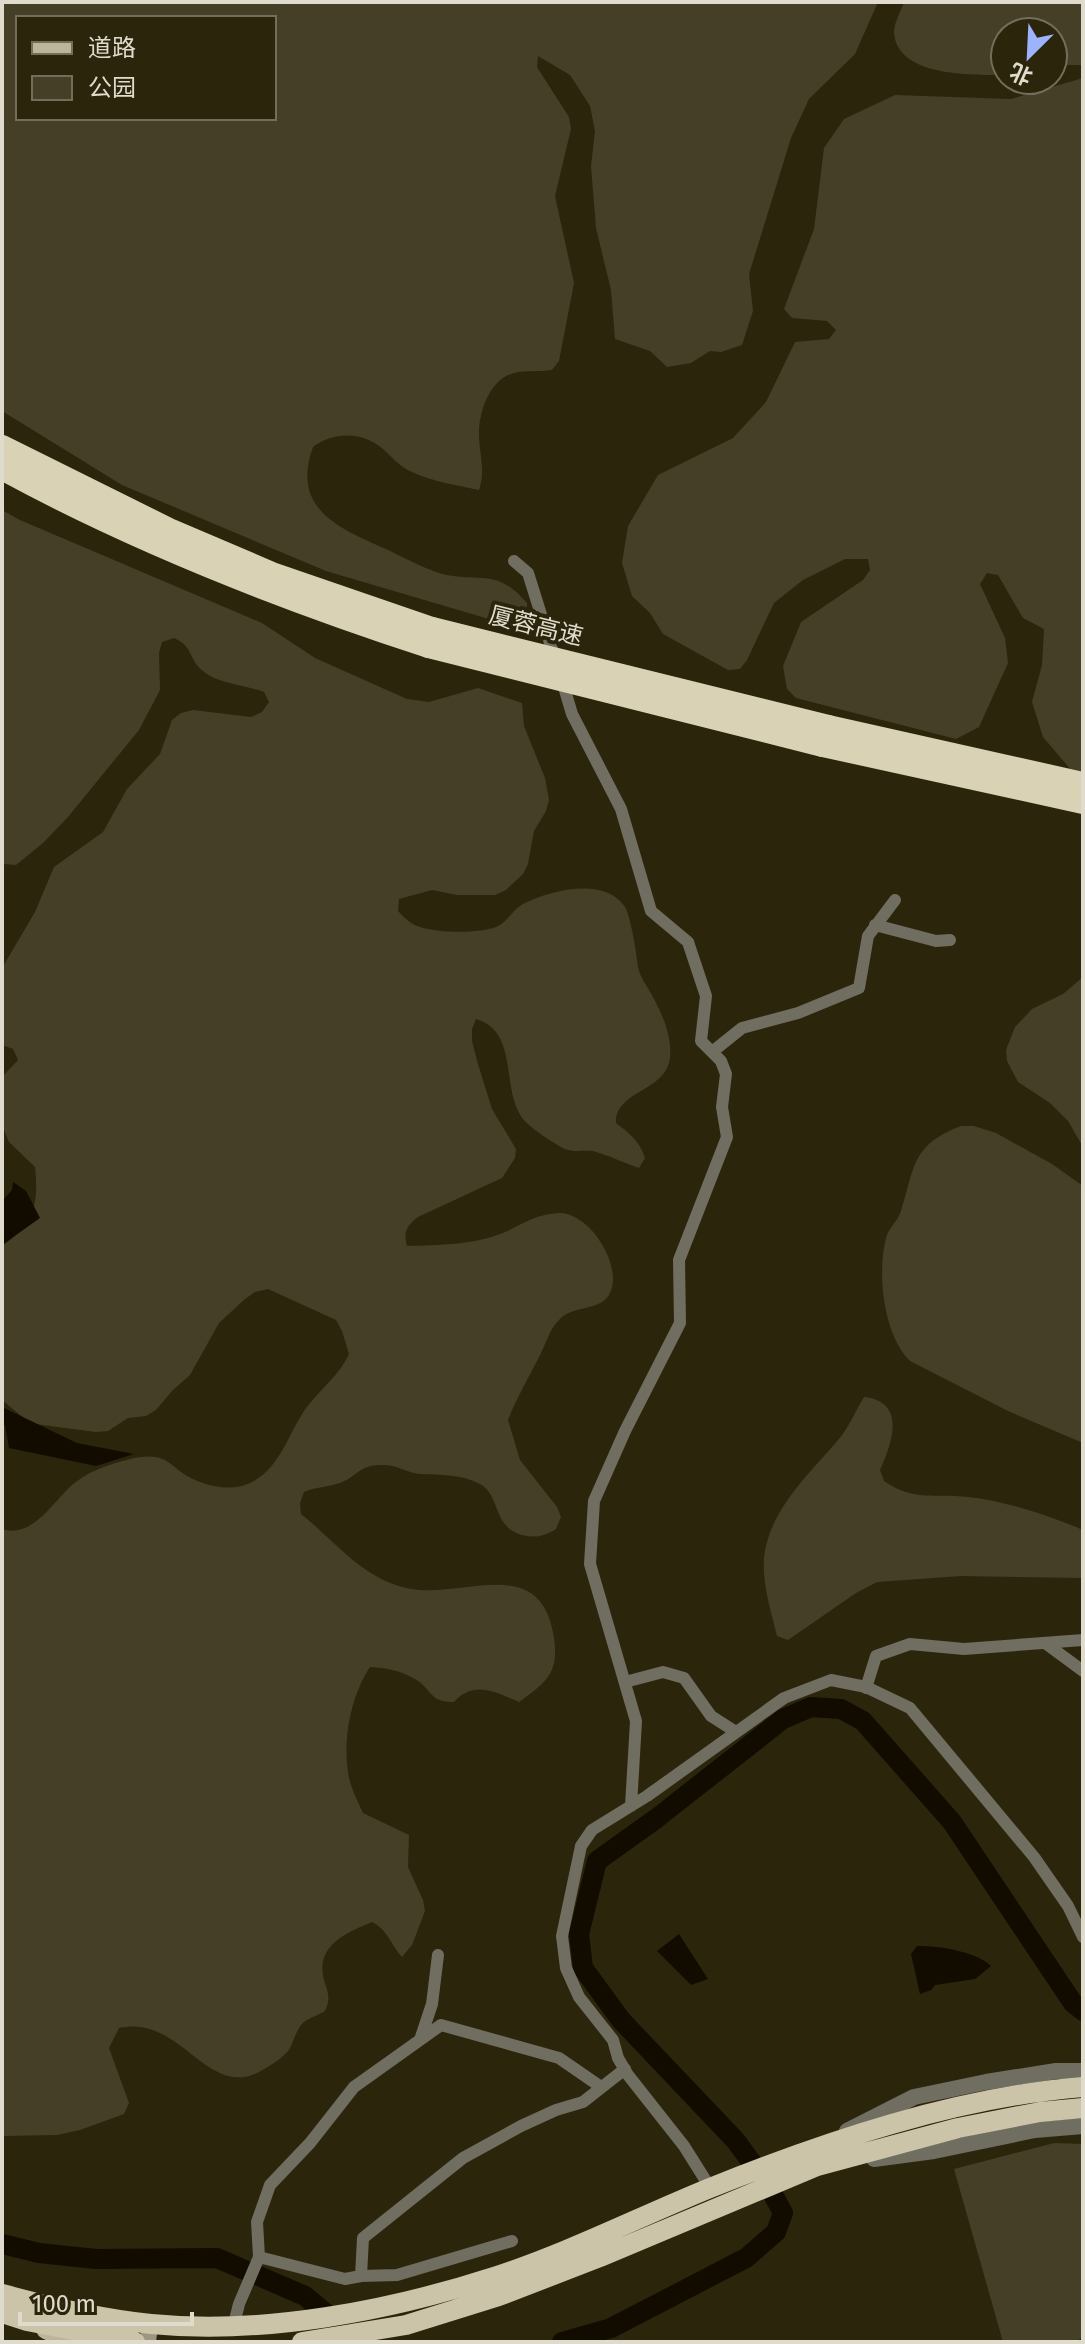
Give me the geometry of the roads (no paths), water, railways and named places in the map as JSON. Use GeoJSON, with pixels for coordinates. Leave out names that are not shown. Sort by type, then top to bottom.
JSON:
{"type":"FeatureCollection","features":[{"type":"Feature","properties":{"kind":"highway","name":"厦蓉高速"},"geometry":{"type":"LineString","coordinates":[[2,447],[195,541],[430,638]]}},
{"type":"Feature","properties":{"kind":"highway","name":"厦蓉高速"},"geometry":{"type":"LineString","coordinates":[[2,468],[95,516],[254,586],[430,638],[1083,802]]}},
{"type":"Feature","properties":{"kind":"highway","name":"厦蓉高速"},"geometry":{"type":"LineString","coordinates":[[881,750],[1083,784]]}},
{"type":"Feature","properties":{"kind":"highway"},"geometry":{"type":"LineString","coordinates":[[302,2342],[406,2325],[499,2296],[711,2199],[812,2158],[956,2107],[1046,2090],[1083,2087]]}},
{"type":"Feature","properties":{"kind":"highway"},"geometry":{"type":"LineString","coordinates":[[812,2158],[1040,2112],[1083,2108]]}},
{"type":"Feature","properties":{"kind":"highway"},"geometry":{"type":"LineString","coordinates":[[2,2294],[157,2333],[234,2324],[278,2323],[384,2307],[497,2276],[595,2238],[711,2199]]}},
{"type":"Feature","properties":{"kind":"highway"},"geometry":{"type":"LineString","coordinates":[[2,2313],[27,2321],[135,2342]]}},
{"type":"Feature","properties":{"kind":"main road"},"geometry":{"type":"LineString","coordinates":[[27,2321],[75,2342]]}},
{"type":"Feature","properties":{"kind":"street"},"geometry":{"type":"LineString","coordinates":[[514,561],[528,573],[572,714],[621,809],[651,911],[688,942],[706,996],[701,1041],[721,1061],[726,1074],[722,1107],[727,1137],[679,1260],[680,1323],[625,1431],[594,1501],[590,1564],[636,1721],[631,1806]]}},
{"type":"Feature","properties":{"kind":"street"},"geometry":{"type":"LineString","coordinates":[[712,1052],[742,1028],[798,1013],[859,988],[868,936],[895,900]]}},
{"type":"Feature","properties":{"kind":"street"},"geometry":{"type":"LineString","coordinates":[[875,925],[936,941],[950,940]]}},
{"type":"Feature","properties":{"kind":"street"},"geometry":{"type":"LineString","coordinates":[[866,1688],[876,1656],[910,1644],[964,1649],[1083,1640]]}},
{"type":"Feature","properties":{"kind":"street"},"geometry":{"type":"LineString","coordinates":[[1045,1643],[1083,1671]]}},
{"type":"Feature","properties":{"kind":"street"},"geometry":{"type":"LineString","coordinates":[[625,1682],[663,1672],[684,1678],[711,1716],[736,1732]]}},
{"type":"Feature","properties":{"kind":"street"},"geometry":{"type":"LineString","coordinates":[[711,2199],[706,2181],[684,2146],[625,2069],[613,2040],[579,1997],[566,1968],[562,1936],[581,1846],[592,1830],[784,1698],[831,1680],[866,1688],[910,1708],[1034,1857],[1068,1906],[1083,1937]]}},
{"type":"Feature","properties":{"kind":"street"},"geometry":{"type":"LineString","coordinates":[[420,2040],[432,2004],[438,1955]]}},
{"type":"Feature","properties":{"kind":"street"},"geometry":{"type":"LineString","coordinates":[[234,2324],[259,2257],[257,2222],[270,2185],[310,2143],[354,2087],[441,2025],[559,2058],[601,2087]]}},
{"type":"Feature","properties":{"kind":"street"},"geometry":{"type":"LineString","coordinates":[[361,2276],[363,2238],[463,2158],[556,2110],[583,2102],[625,2069]]}},
{"type":"Feature","properties":{"kind":"street"},"geometry":{"type":"LineString","coordinates":[[812,2158],[914,2097],[1014,2077],[1083,2071]]}},
{"type":"Feature","properties":{"kind":"street"},"geometry":{"type":"LineString","coordinates":[[812,2158],[934,2151],[1035,2130],[1083,2126]]}},
{"type":"Feature","properties":{"kind":"street"},"geometry":{"type":"LineString","coordinates":[[259,2257],[345,2279],[397,2275],[512,2241]]}},
{"type":"Feature","properties":{"kind":"waterway"},"geometry":{"type":"LineString","coordinates":[[562,2342],[611,2328],[746,2258],[776,2232],[783,2213],[768,2185],[736,2141],[621,2020],[583,1968],[579,1934],[597,1861],[783,1719],[811,1707],[841,1709],[863,1721],[952,1822],[1073,2003],[1083,2011]]}},
{"type":"Feature","properties":{"kind":"waterway"},"geometry":{"type":"LineString","coordinates":[[2,2244],[39,2253],[96,2259],[217,2258],[305,2296],[341,2326]]}}]}
